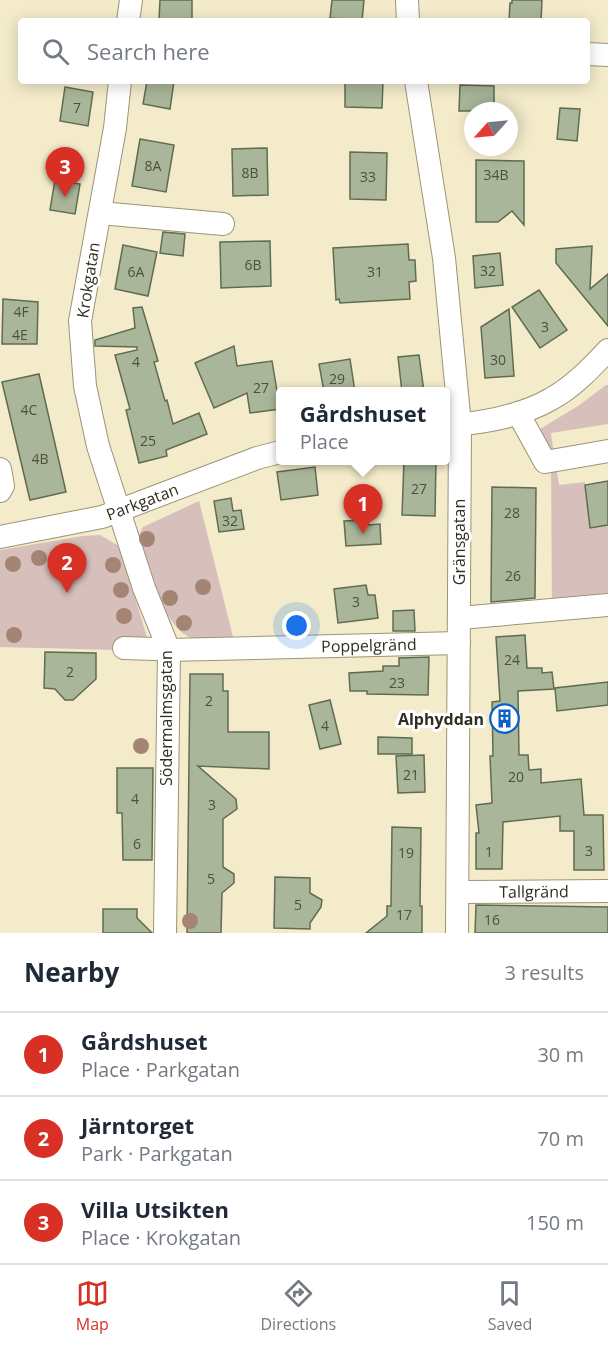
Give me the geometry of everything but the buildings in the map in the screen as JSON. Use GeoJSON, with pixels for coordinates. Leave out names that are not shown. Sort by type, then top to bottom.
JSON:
{"type":"FeatureCollection","features":[{"type":"Feature","properties":{"kind":"street"},"geometry":{"type":"LineString","coordinates":[[128,18],[130,0]]}},
{"type":"Feature","properties":{"kind":"street"},"geometry":{"type":"LineString","coordinates":[[407,0],[408,18]]}},
{"type":"Feature","properties":{"kind":"street"},"geometry":{"type":"LineString","coordinates":[[590,54],[608,55]]}},
{"type":"Feature","properties":{"kind":"street","name":"Krokgatan"},"geometry":{"type":"LineString","coordinates":[[119,511],[99,446],[85,386],[80,321],[100,213],[120,84]]}},
{"type":"Feature","properties":{"kind":"street","name":"Gränsgatan"},"geometry":{"type":"LineString","coordinates":[[416,84],[444,258],[453,426],[460,618],[457,933]]}},
{"type":"Feature","properties":{"kind":"street"},"geometry":{"type":"LineString","coordinates":[[100,213],[223,224]]}},
{"type":"Feature","properties":{"kind":"street"},"geometry":{"type":"LineString","coordinates":[[453,426],[518,413],[551,399],[581,377],[608,351]]}},
{"type":"Feature","properties":{"kind":"street"},"geometry":{"type":"LineString","coordinates":[[518,413],[545,462],[608,451]]}},
{"type":"Feature","properties":{"kind":"street","name":"Parkgatan"},"geometry":{"type":"LineString","coordinates":[[0,536],[88,521],[256,458],[276,453]]}},
{"type":"Feature","properties":{"kind":"street"},"geometry":{"type":"LineString","coordinates":[[0,469],[3,486],[0,491]]}},
{"type":"Feature","properties":{"kind":"street","name":"Södermalmsgatan"},"geometry":{"type":"LineString","coordinates":[[119,511],[144,588],[168,648],[165,933]]}},
{"type":"Feature","properties":{"kind":"street"},"geometry":{"type":"LineString","coordinates":[[460,618],[608,605]]}},
{"type":"Feature","properties":{"kind":"street","name":"Poppelgränd"},"geometry":{"type":"LineString","coordinates":[[124,648],[459,643]]}},
{"type":"Feature","properties":{"kind":"street","name":"Tallgränd"},"geometry":{"type":"LineString","coordinates":[[459,892],[608,891]]}},
{"type":"Feature","properties":{"kind":"shaded area"},"geometry":{"type":"Polygon","coordinates":[[[608,385],[608,424],[551,433],[554,455],[537,433],[608,385]]]}},
{"type":"Feature","properties":{"kind":"shaded area"},"geometry":{"type":"Polygon","coordinates":[[[555,460],[559,485],[585,482],[590,528],[608,525],[608,610],[552,615],[551,461],[555,460]]]}},
{"type":"Feature","properties":{"kind":"shaded area"},"geometry":{"type":"Polygon","coordinates":[[[199,501],[234,641],[202,641],[192,638],[172,622],[158,594],[139,535],[143,527],[199,501]]]}},
{"type":"Feature","properties":{"kind":"shaded area"},"geometry":{"type":"Polygon","coordinates":[[[100,535],[119,546],[147,637],[155,651],[0,647],[0,550],[100,535]]]}},
{"type":"Feature","properties":{"kind":"place","name":"Villa Utsikten"},"geometry":{"type":"Point","coordinates":[65,197]}},
{"type":"Feature","properties":{"kind":"place","name":"Gårdshuset"},"geometry":{"type":"Point","coordinates":[363,534]}},
{"type":"Feature","properties":{"kind":"place","name":"Järntorget"},"geometry":{"type":"Point","coordinates":[67,593]}},
{"type":"Feature","properties":{"kind":"place","name":"Alphyddan"},"geometry":{"type":"Point","coordinates":[505,719]}}]}
